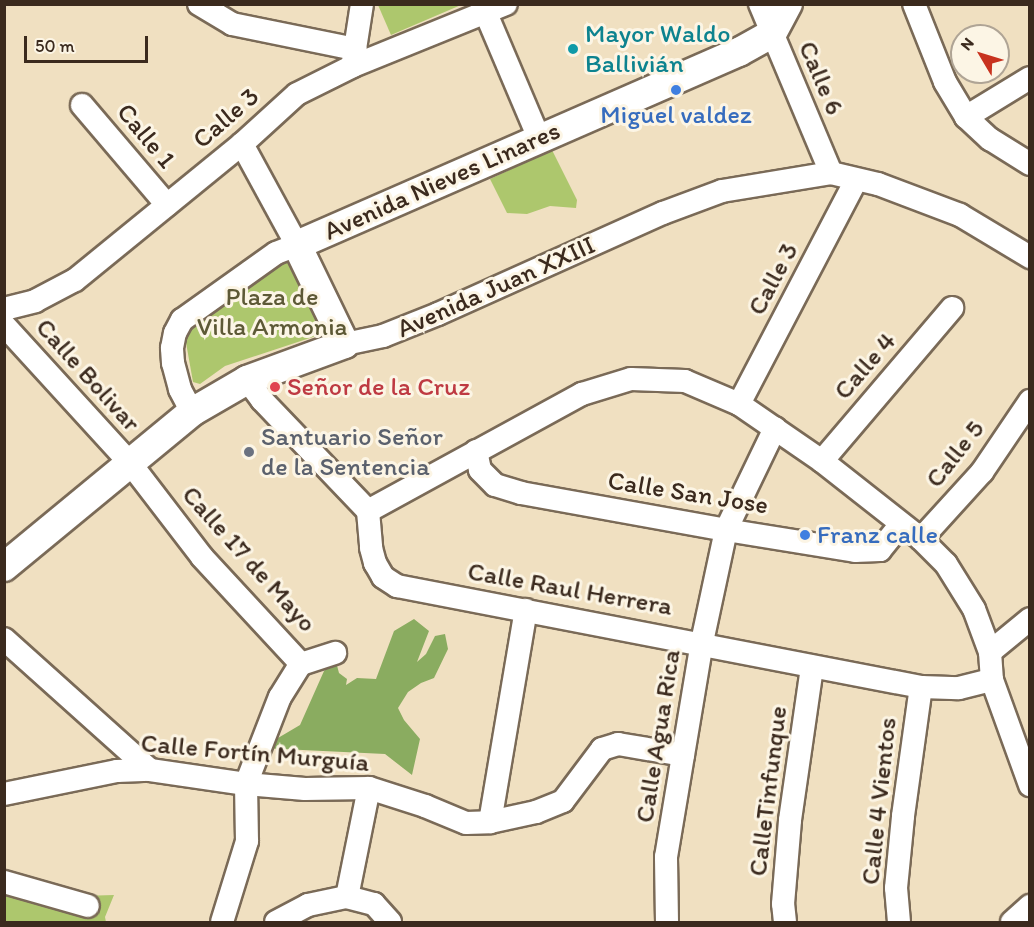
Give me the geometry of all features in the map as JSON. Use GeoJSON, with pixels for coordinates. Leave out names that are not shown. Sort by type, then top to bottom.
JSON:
{"type":"FeatureCollection","features":[{"type":"Feature","properties":{"kind":"main road"},"geometry":{"type":"LineString","coordinates":[[771,34],[788,4]]}},
{"type":"Feature","properties":{"kind":"main road","name":"Avenida Nieves Linares"},"geometry":{"type":"LineString","coordinates":[[297,245],[739,52],[771,34]]}},
{"type":"Feature","properties":{"kind":"main road"},"geometry":{"type":"LineString","coordinates":[[297,245],[345,344]]}},
{"type":"Feature","properties":{"kind":"main road","name":"Avenida Juan XXIII"},"geometry":{"type":"LineString","coordinates":[[4,567],[192,412],[247,380],[345,344]]}},
{"type":"Feature","properties":{"kind":"street"},"geometry":{"type":"LineString","coordinates":[[200,4],[232,24],[354,58],[362,4]]}},
{"type":"Feature","properties":{"kind":"street","name":"Calle 6"},"geometry":{"type":"LineString","coordinates":[[760,4],[831,173]]}},
{"type":"Feature","properties":{"kind":"street"},"geometry":{"type":"LineString","coordinates":[[914,4],[945,82],[966,117],[990,139],[1029,164]]}},
{"type":"Feature","properties":{"kind":"street"},"geometry":{"type":"LineString","coordinates":[[491,7],[539,138]]}},
{"type":"Feature","properties":{"kind":"street","name":"Calle 3"},"geometry":{"type":"LineString","coordinates":[[4,309],[35,301],[75,280],[242,144],[297,94],[354,58],[491,7]]}},
{"type":"Feature","properties":{"kind":"street"},"geometry":{"type":"LineString","coordinates":[[966,117],[1029,78]]}},
{"type":"Feature","properties":{"kind":"street","name":"Calle 1"},"geometry":{"type":"LineString","coordinates":[[82,105],[167,205]]}},
{"type":"Feature","properties":{"kind":"street"},"geometry":{"type":"LineString","coordinates":[[242,144],[297,245]]}},
{"type":"Feature","properties":{"kind":"street","name":"Avenida Juan XXIII"},"geometry":{"type":"LineString","coordinates":[[345,344],[383,336],[438,314],[663,213],[722,191],[831,173],[878,184],[960,215],[1029,257]]}},
{"type":"Feature","properties":{"kind":"street","name":"Calle 3"},"geometry":{"type":"LineString","coordinates":[[739,404],[856,180]]}},
{"type":"Feature","properties":{"kind":"street","name":"Avenida Nieves Linares"},"geometry":{"type":"LineString","coordinates":[[192,412],[180,389],[173,363],[172,348],[175,333],[182,320],[276,253],[297,245]]}},
{"type":"Feature","properties":{"kind":"street","name":"Calle 4"},"geometry":{"type":"LineString","coordinates":[[822,461],[952,308]]}},
{"type":"Feature","properties":{"kind":"street","name":"Calle Bolivar"},"geometry":{"type":"LineString","coordinates":[[4,325],[130,463]]}},
{"type":"Feature","properties":{"kind":"street"},"geometry":{"type":"LineString","coordinates":[[247,380],[262,400],[368,512],[582,394],[631,379],[685,381],[739,404],[822,461],[921,539],[946,564],[974,609],[990,652],[992,680],[1029,783]]}},
{"type":"Feature","properties":{"kind":"street","name":"Calle 5"},"geometry":{"type":"LineString","coordinates":[[921,539],[982,472],[1029,401]]}},
{"type":"Feature","properties":{"kind":"street","name":"Calle Agua Rica"},"geometry":{"type":"LineString","coordinates":[[667,922],[666,857],[702,642],[726,530],[775,428]]}},
{"type":"Feature","properties":{"kind":"street","name":"Calle San Jose"},"geometry":{"type":"LineString","coordinates":[[476,451],[480,471],[495,485],[521,493],[726,530],[855,551],[880,550],[902,524]]}},
{"type":"Feature","properties":{"kind":"street","name":"Calle 17 de Mayo"},"geometry":{"type":"LineString","coordinates":[[130,463],[202,558],[301,664]]}},
{"type":"Feature","properties":{"kind":"street","name":"Calle Raul Herrera"},"geometry":{"type":"LineString","coordinates":[[368,512],[370,548],[375,564],[383,577],[397,586],[702,642],[812,667],[921,687],[959,688],[992,680]]}},
{"type":"Feature","properties":{"kind":"street"},"geometry":{"type":"LineString","coordinates":[[490,822],[526,610]]}},
{"type":"Feature","properties":{"kind":"street"},"geometry":{"type":"LineString","coordinates":[[990,652],[1029,619]]}},
{"type":"Feature","properties":{"kind":"street"},"geometry":{"type":"LineString","coordinates":[[4,639],[150,770]]}},
{"type":"Feature","properties":{"kind":"street","name":"Calle 17 de Mayo"},"geometry":{"type":"LineString","coordinates":[[222,922],[247,840],[246,784],[280,697],[301,664],[335,653]]}},
{"type":"Feature","properties":{"kind":"street","name":"CalleTinfunque"},"geometry":{"type":"LineString","coordinates":[[785,922],[783,904],[790,820],[812,667]]}},
{"type":"Feature","properties":{"kind":"street","name":"Calle 4 Vientos"},"geometry":{"type":"LineString","coordinates":[[900,922],[896,888],[903,816],[921,687]]}},
{"type":"Feature","properties":{"kind":"street","name":"Calle Fortín Murguía"},"geometry":{"type":"LineString","coordinates":[[4,794],[117,771],[150,770],[246,784],[305,789],[369,788],[425,806],[466,823],[490,822],[536,812],[563,801],[602,749],[618,744],[683,755]]}},
{"type":"Feature","properties":{"kind":"street"},"geometry":{"type":"LineString","coordinates":[[347,897],[369,788]]}},
{"type":"Feature","properties":{"kind":"street"},"geometry":{"type":"LineString","coordinates":[[4,882],[88,906]]}},
{"type":"Feature","properties":{"kind":"street"},"geometry":{"type":"LineString","coordinates":[[276,922],[308,904],[347,897],[374,904],[390,922]]}},
{"type":"Feature","properties":{"kind":"street"},"geometry":{"type":"LineString","coordinates":[[1012,922],[1029,906]]}},
{"type":"Feature","properties":{"kind":"green space"},"geometry":{"type":"Polygon","coordinates":[[[461,4],[391,35],[378,5],[461,4]]]}},
{"type":"Feature","properties":{"kind":"green space"},"geometry":{"type":"Polygon","coordinates":[[[552,150],[577,200],[576,208],[550,206],[527,214],[507,213],[490,179],[552,150]]]}},
{"type":"Feature","properties":{"kind":"green space","name":"Plaza de Villa Armonia"},"geometry":{"type":"Polygon","coordinates":[[[281,259],[290,262],[322,326],[319,335],[225,366],[200,384],[193,382],[185,337],[189,328],[281,259]]]}},
{"type":"Feature","properties":{"kind":"green space"},"geometry":{"type":"Polygon","coordinates":[[[414,619],[429,631],[417,662],[426,654],[435,636],[445,634],[448,649],[434,678],[408,692],[398,708],[404,720],[420,739],[412,775],[385,754],[261,748],[300,725],[324,671],[335,658],[339,673],[347,679],[346,685],[357,678],[376,679],[394,631],[414,619]]]}},
{"type":"Feature","properties":{"kind":"green space"},"geometry":{"type":"Polygon","coordinates":[[[4,895],[15,898],[114,895],[105,917],[106,922],[5,922],[4,895]]]}},
{"type":"Feature","properties":{"kind":"place","name":"Mayor Waldo Ballivián"},"geometry":{"type":"Point","coordinates":[573,49]}},
{"type":"Feature","properties":{"kind":"place","name":"Miguel valdez"},"geometry":{"type":"Point","coordinates":[676,90]}},
{"type":"Feature","properties":{"kind":"place","name":"Señor de la Cruz"},"geometry":{"type":"Point","coordinates":[275,387]}},
{"type":"Feature","properties":{"kind":"place","name":"Santuario Señor de la Sentencia"},"geometry":{"type":"Point","coordinates":[249,452]}},
{"type":"Feature","properties":{"kind":"place","name":"Franz calle"},"geometry":{"type":"Point","coordinates":[805,535]}}]}
